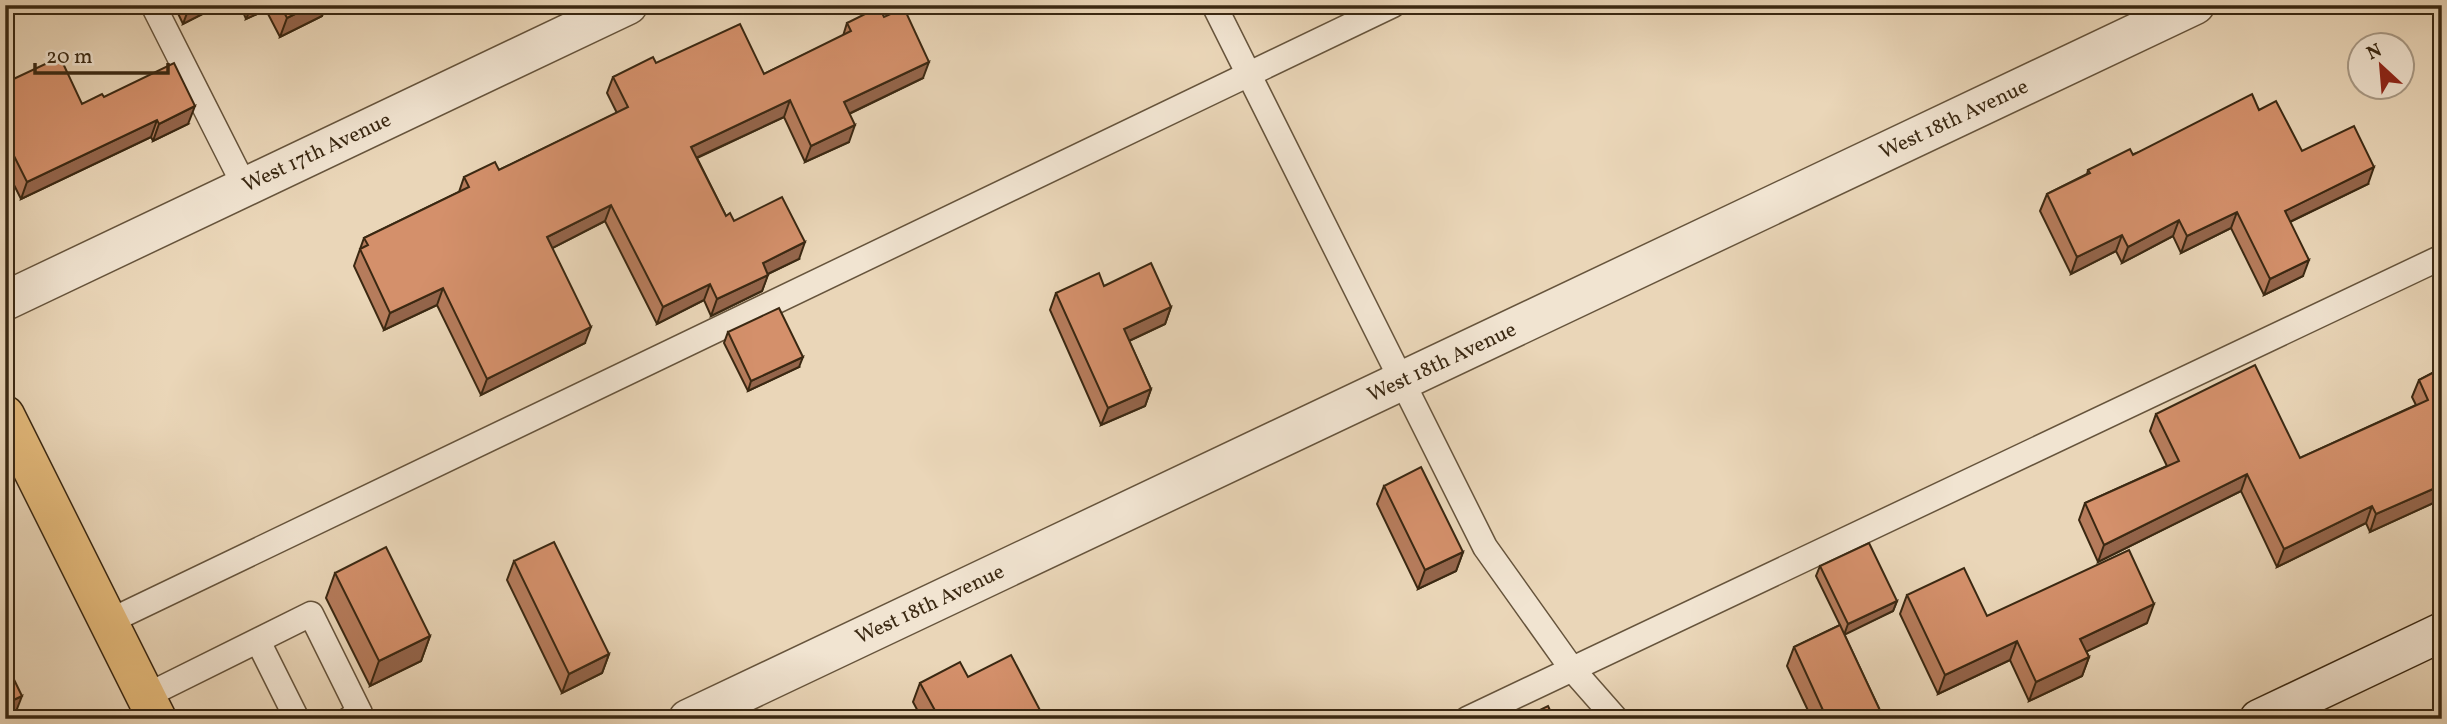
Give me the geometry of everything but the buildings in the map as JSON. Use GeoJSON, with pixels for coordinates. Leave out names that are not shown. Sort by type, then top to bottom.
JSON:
{"type":"FeatureCollection","features":[{"type":"Feature","properties":{"kind":"main road"},"geometry":{"type":"LineString","coordinates":[[5,415],[151,707]]}},
{"type":"Feature","properties":{"kind":"street","name":"West 17th Avenue"},"geometry":{"type":"LineString","coordinates":[[5,301],[628,5]]}},
{"type":"Feature","properties":{"kind":"street","name":"West 18th Avenue"},"geometry":{"type":"LineString","coordinates":[[688,719],[2195,5]]}},
{"type":"Feature","properties":{"kind":"street"},"geometry":{"type":"LineString","coordinates":[[2259,719],[2442,632]]}},
{"type":"Feature","properties":{"kind":"lane"},"geometry":{"type":"LineString","coordinates":[[153,5],[244,187]]}},
{"type":"Feature","properties":{"kind":"lane"},"geometry":{"type":"LineString","coordinates":[[1214,5],[1485,547],[1572,669],[1616,719]]}},
{"type":"Feature","properties":{"kind":"lane"},"geometry":{"type":"LineString","coordinates":[[108,622],[1394,5]]}},
{"type":"Feature","properties":{"kind":"lane"},"geometry":{"type":"LineString","coordinates":[[1467,719],[2442,257]]}},
{"type":"Feature","properties":{"kind":"lane"},"geometry":{"type":"LineString","coordinates":[[151,707],[258,641],[311,614],[360,713],[349,719]]}},
{"type":"Feature","properties":{"kind":"lane"},"geometry":{"type":"LineString","coordinates":[[258,641],[297,719]]}}]}
